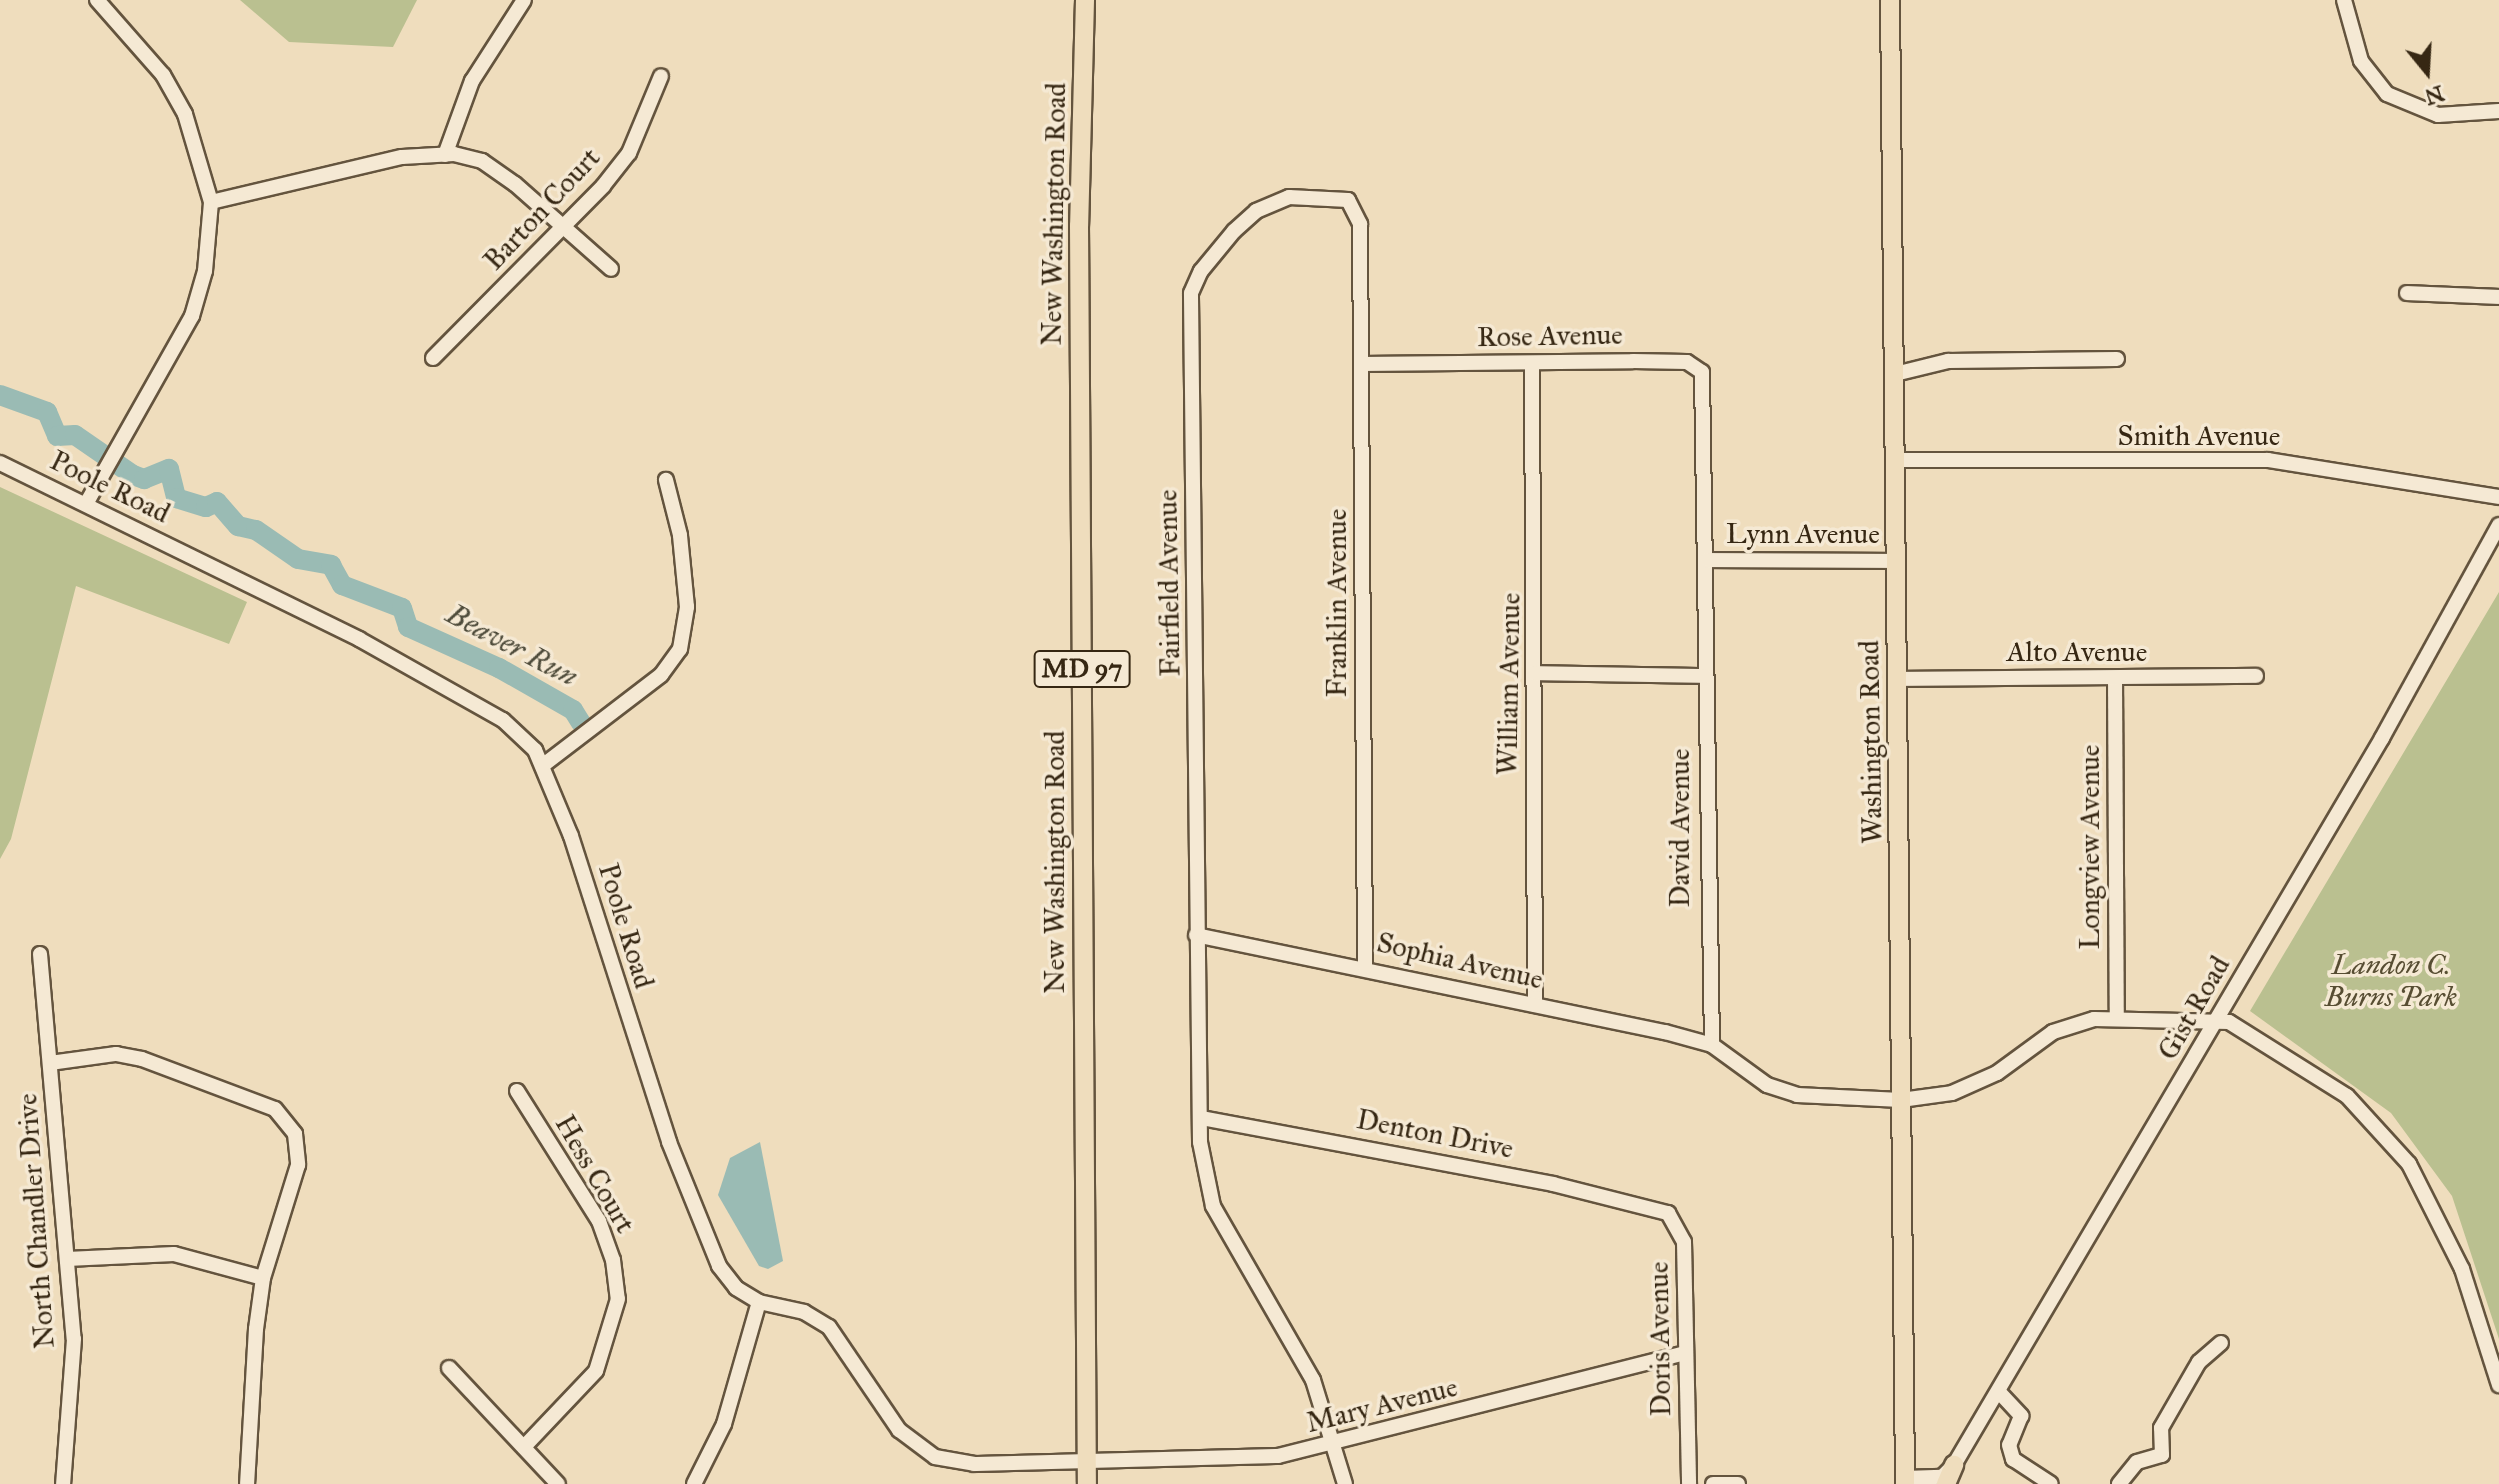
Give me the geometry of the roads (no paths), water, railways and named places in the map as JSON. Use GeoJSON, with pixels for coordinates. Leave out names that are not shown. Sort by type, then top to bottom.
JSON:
{"type":"FeatureCollection","features":[{"type":"Feature","properties":{"kind":"main road","name":"New Washington Road"},"geometry":{"type":"LineString","coordinates":[[1085,0],[1079,226],[1087,1484]]}},
{"type":"Feature","properties":{"kind":"main road","name":"Washington Road"},"geometry":{"type":"LineString","coordinates":[[1890,0],[1905,1481]]}},
{"type":"Feature","properties":{"kind":"main road"},"geometry":{"type":"LineString","coordinates":[[1946,1484],[1954,1465]]}},
{"type":"Feature","properties":{"kind":"street"},"geometry":{"type":"LineString","coordinates":[[86,504],[192,316],[205,271],[211,202],[185,114],[163,75],[97,0]]}},
{"type":"Feature","properties":{"kind":"street"},"geometry":{"type":"LineString","coordinates":[[445,155],[472,81],[524,0]]}},
{"type":"Feature","properties":{"kind":"street"},"geometry":{"type":"LineString","coordinates":[[2344,0],[2361,61],[2387,94],[2438,115],[2499,111]]}},
{"type":"Feature","properties":{"kind":"street","name":"Barton Court"},"geometry":{"type":"LineString","coordinates":[[433,358],[563,228],[629,153],[661,76]]}},
{"type":"Feature","properties":{"kind":"street"},"geometry":{"type":"LineString","coordinates":[[211,202],[402,157],[445,155],[482,161],[611,269]]}},
{"type":"Feature","properties":{"kind":"street","name":"Fairfield Avenue"},"geometry":{"type":"LineString","coordinates":[[1345,1484],[1335,1445],[1303,1358],[1213,1206],[1202,1162],[1196,935],[1191,293],[1201,271],[1234,231],[1277,199],[1348,200],[1358,212],[1361,240]]}},
{"type":"Feature","properties":{"kind":"street","name":"Franklin Avenue"},"geometry":{"type":"LineString","coordinates":[[1361,240],[1365,967]]}},
{"type":"Feature","properties":{"kind":"street"},"geometry":{"type":"LineString","coordinates":[[2407,293],[2499,297]]}},
{"type":"Feature","properties":{"kind":"street"},"geometry":{"type":"LineString","coordinates":[[1895,374],[1948,361],[2117,359]]}},
{"type":"Feature","properties":{"kind":"street","name":"Rose Avenue"},"geometry":{"type":"LineString","coordinates":[[1362,364],[1695,363],[1704,405]]}},
{"type":"Feature","properties":{"kind":"street","name":"William Avenue"},"geometry":{"type":"LineString","coordinates":[[1532,364],[1535,1005]]}},
{"type":"Feature","properties":{"kind":"street","name":"David Avenue"},"geometry":{"type":"LineString","coordinates":[[1704,405],[1712,1045]]}},
{"type":"Feature","properties":{"kind":"street","name":"Smith Avenue"},"geometry":{"type":"LineString","coordinates":[[1896,460],[2268,460],[2499,497]]}},
{"type":"Feature","properties":{"kind":"street","name":"Poole Road"},"geometry":{"type":"LineString","coordinates":[[0,463],[453,691],[503,720],[546,763],[700,1223],[719,1266],[736,1288],[759,1302],[804,1312],[829,1327],[899,1430],[935,1457],[964,1464],[1086,1463]]}},
{"type":"Feature","properties":{"kind":"street"},"geometry":{"type":"LineString","coordinates":[[546,763],[661,675],[680,649],[685,592],[680,535],[666,480]]}},
{"type":"Feature","properties":{"kind":"street","name":"Gist Road"},"geometry":{"type":"LineString","coordinates":[[1954,1465],[2217,1019],[2499,525]]}},
{"type":"Feature","properties":{"kind":"street","name":"Lynn Avenue"},"geometry":{"type":"LineString","coordinates":[[1708,560],[1897,561]]}},
{"type":"Feature","properties":{"kind":"street"},"geometry":{"type":"LineString","coordinates":[[1534,673],[1706,676]]}},
{"type":"Feature","properties":{"kind":"street","name":"Alto Avenue"},"geometry":{"type":"LineString","coordinates":[[1898,679],[2256,676]]}},
{"type":"Feature","properties":{"kind":"street","name":"Longview Avenue"},"geometry":{"type":"LineString","coordinates":[[2115,678],[2117,1017]]}},
{"type":"Feature","properties":{"kind":"street","name":"Sophia Avenue"},"geometry":{"type":"LineString","coordinates":[[1196,935],[1365,967],[1712,1045]]}},
{"type":"Feature","properties":{"kind":"street","name":"North Chandler Drive"},"geometry":{"type":"LineString","coordinates":[[40,954],[74,1339],[63,1484]]}},
{"type":"Feature","properties":{"kind":"street"},"geometry":{"type":"LineString","coordinates":[[1712,1045],[1783,1092],[1901,1100],[1968,1088],[2053,1032],[2117,1017],[2217,1019],[2329,1082],[2409,1164],[2462,1269],[2499,1385]]}},
{"type":"Feature","properties":{"kind":"street"},"geometry":{"type":"LineString","coordinates":[[50,1063],[116,1054],[142,1059],[246,1096],[287,1119],[299,1148],[298,1165],[263,1278],[247,1484]]}},
{"type":"Feature","properties":{"kind":"street","name":"Hess Court"},"geometry":{"type":"LineString","coordinates":[[517,1091],[599,1221],[613,1260],[618,1299],[596,1371],[524,1447]]}},
{"type":"Feature","properties":{"kind":"street","name":"Denton Drive"},"geometry":{"type":"LineString","coordinates":[[1201,1118],[1656,1208]]}},
{"type":"Feature","properties":{"kind":"street","name":"Doris Avenue"},"geometry":{"type":"LineString","coordinates":[[1656,1208],[1680,1226],[1684,1242],[1689,1484]]}},
{"type":"Feature","properties":{"kind":"street"},"geometry":{"type":"LineString","coordinates":[[67,1259],[174,1254],[263,1278]]}},
{"type":"Feature","properties":{"kind":"street"},"geometry":{"type":"LineString","coordinates":[[694,1484],[724,1424],[759,1302]]}},
{"type":"Feature","properties":{"kind":"street"},"geometry":{"type":"LineString","coordinates":[[2119,1484],[2137,1462],[2162,1455],[2161,1428],[2199,1362],[2221,1343]]}},
{"type":"Feature","properties":{"kind":"street","name":"Mary Avenue"},"geometry":{"type":"LineString","coordinates":[[1086,1463],[1252,1460],[1335,1445],[1684,1353]]}},
{"type":"Feature","properties":{"kind":"street"},"geometry":{"type":"LineString","coordinates":[[449,1368],[558,1484]]}},
{"type":"Feature","properties":{"kind":"street"},"geometry":{"type":"LineString","coordinates":[[1999,1392],[2021,1416],[2009,1445],[2013,1459],[2051,1484]]}},
{"type":"Feature","properties":{"kind":"street"},"geometry":{"type":"LineString","coordinates":[[1905,1481],[1942,1477],[1954,1465]]}},
{"type":"Feature","properties":{"kind":"street"},"geometry":{"type":"LineString","coordinates":[[1713,1484],[1738,1484]]}},
{"type":"Feature","properties":{"kind":"water"},"geometry":{"type":"Polygon","coordinates":[[[760,1142],[783,1261],[768,1269],[759,1266],[718,1195],[730,1158],[760,1142]]]}},
{"type":"Feature","properties":{"kind":"waterway","name":"Beaver Run"},"geometry":{"type":"LineString","coordinates":[[0,395],[47,412],[57,436],[75,435],[133,475],[144,479],[169,469],[176,498],[206,507],[217,502],[238,526],[256,530],[298,559],[331,565],[342,585],[402,608],[408,627],[499,668],[573,710],[581,723]]}},
{"type":"Feature","properties":{"kind":"park label","name":"Landon C. Burns Park"},"geometry":{"type":"Point","coordinates":[2391,981]}}]}
